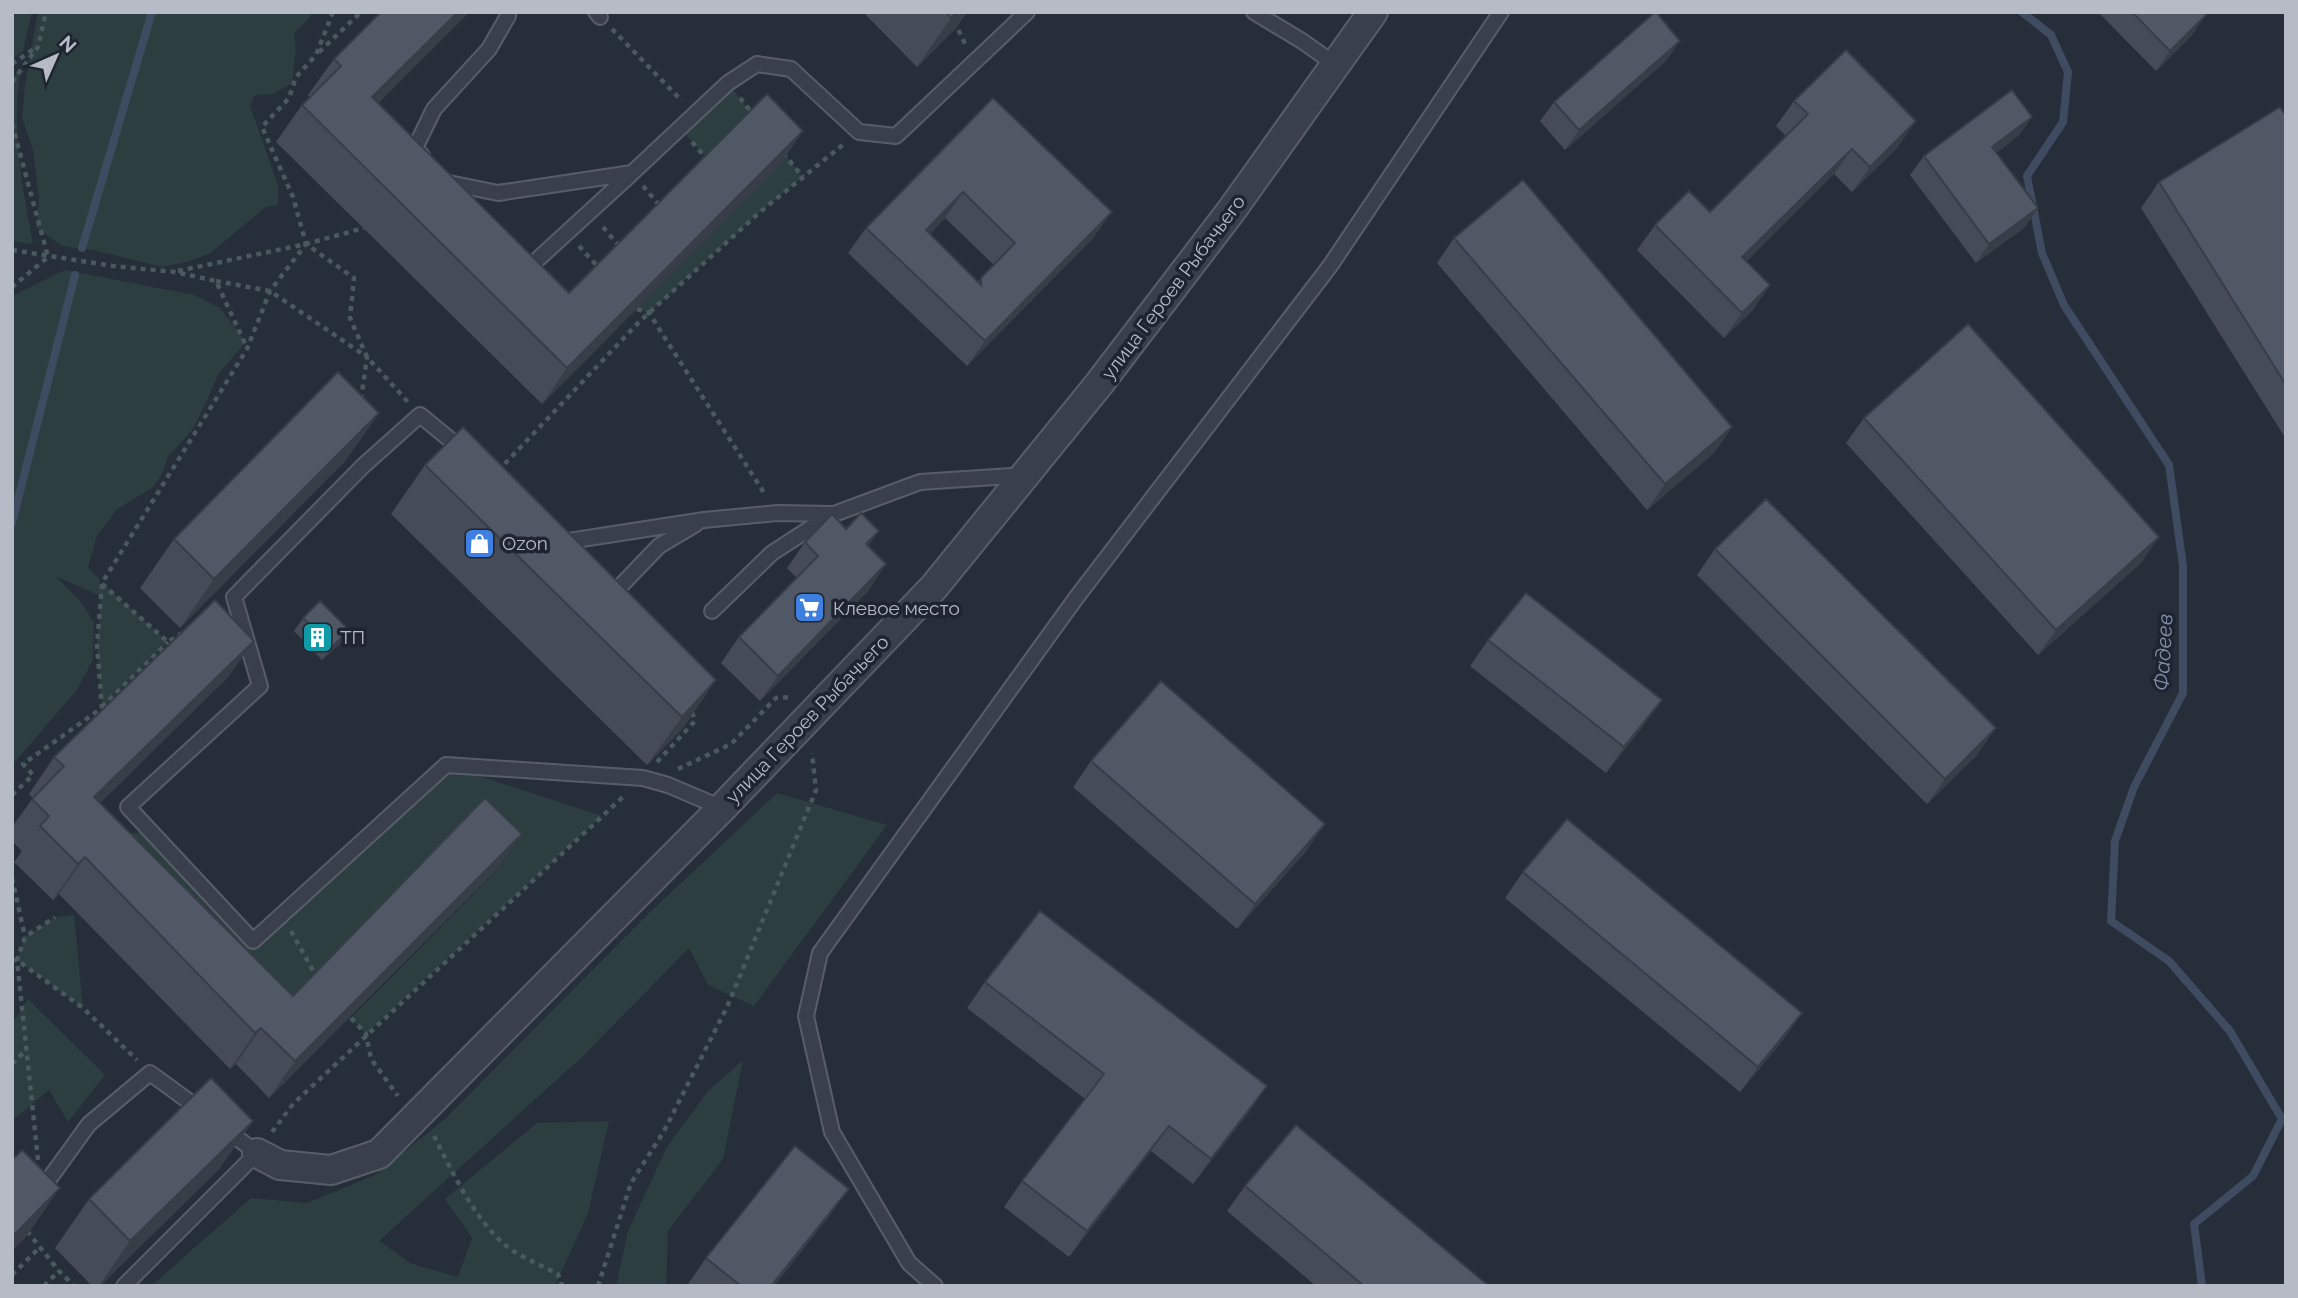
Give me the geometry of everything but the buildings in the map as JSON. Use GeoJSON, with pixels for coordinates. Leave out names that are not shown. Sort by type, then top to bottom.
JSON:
{"type":"FeatureCollection","features":[{"type":"Feature","properties":{"kind":"street","name":"улица Героев Рыбачьего"},"geometry":{"type":"LineString","coordinates":[[257,1153],[280,1165],[331,1170],[379,1154],[425,1121],[934,587],[1027,474],[1231,211],[1373,12]]}},
{"type":"Feature","properties":{"kind":"lane"},"geometry":{"type":"LineString","coordinates":[[508,12],[489,49],[434,109],[415,148],[444,182],[498,193],[632,173]]}},
{"type":"Feature","properties":{"kind":"lane"},"geometry":{"type":"LineString","coordinates":[[525,271],[728,83],[757,64],[791,69],[859,131],[896,136],[1027,12]]}},
{"type":"Feature","properties":{"kind":"lane"},"geometry":{"type":"LineString","coordinates":[[1254,12],[1336,65]]}},
{"type":"Feature","properties":{"kind":"lane"},"geometry":{"type":"LineString","coordinates":[[935,1286],[909,1263],[832,1132],[806,1017],[820,953],[1076,598],[1330,266],[1501,12]]}},
{"type":"Feature","properties":{"kind":"lane"},"geometry":{"type":"LineString","coordinates":[[491,478],[458,445],[420,415],[363,466],[234,597],[260,686],[128,807],[253,941],[446,765],[643,778],[668,785],[722,808]]}},
{"type":"Feature","properties":{"kind":"lane"},"geometry":{"type":"LineString","coordinates":[[712,611],[772,553],[834,514],[920,482],[1027,474]]}},
{"type":"Feature","properties":{"kind":"lane"},"geometry":{"type":"LineString","coordinates":[[547,534],[556,543],[704,520],[777,513],[834,514]]}},
{"type":"Feature","properties":{"kind":"lane"},"geometry":{"type":"LineString","coordinates":[[619,607],[610,597],[659,546],[704,520]]}},
{"type":"Feature","properties":{"kind":"lane"},"geometry":{"type":"LineString","coordinates":[[12,1177],[38,1193],[89,1124],[150,1073],[257,1153],[124,1286]]}},
{"type":"Feature","properties":{"kind":"path"},"geometry":{"type":"LineString","coordinates":[[12,82],[38,47],[46,12]]}},
{"type":"Feature","properties":{"kind":"path"},"geometry":{"type":"LineString","coordinates":[[316,55],[332,12]]}},
{"type":"Feature","properties":{"kind":"path"},"geometry":{"type":"LineString","coordinates":[[360,410],[367,358],[350,318],[354,278],[306,244],[293,197],[262,127],[289,98],[296,78],[361,12]]}},
{"type":"Feature","properties":{"kind":"path"},"geometry":{"type":"LineString","coordinates":[[950,12],[974,62]]}},
{"type":"Feature","properties":{"kind":"path"},"geometry":{"type":"LineString","coordinates":[[598,15],[695,115]]}},
{"type":"Feature","properties":{"kind":"path"},"geometry":{"type":"LineString","coordinates":[[12,64],[38,47]]}},
{"type":"Feature","properties":{"kind":"path"},"geometry":{"type":"LineString","coordinates":[[728,83],[753,115]]}},
{"type":"Feature","properties":{"kind":"path"},"geometry":{"type":"LineString","coordinates":[[12,124],[48,257]]}},
{"type":"Feature","properties":{"kind":"path"},"geometry":{"type":"LineString","coordinates":[[680,128],[710,162]]}},
{"type":"Feature","properties":{"kind":"path"},"geometry":{"type":"LineString","coordinates":[[491,478],[649,313],[760,212],[859,131]]}},
{"type":"Feature","properties":{"kind":"path"},"geometry":{"type":"LineString","coordinates":[[778,146],[803,177]]}},
{"type":"Feature","properties":{"kind":"path"},"geometry":{"type":"LineString","coordinates":[[632,173],[663,209]]}},
{"type":"Feature","properties":{"kind":"path"},"geometry":{"type":"LineString","coordinates":[[590,212],[622,250]]}},
{"type":"Feature","properties":{"kind":"path"},"geometry":{"type":"LineString","coordinates":[[175,272],[306,244],[364,228]]}},
{"type":"Feature","properties":{"kind":"path"},"geometry":{"type":"LineString","coordinates":[[566,233],[602,271]]}},
{"type":"Feature","properties":{"kind":"path"},"geometry":{"type":"LineString","coordinates":[[102,708],[97,645],[102,583],[247,349],[270,291],[306,244]]}},
{"type":"Feature","properties":{"kind":"path"},"geometry":{"type":"LineString","coordinates":[[12,250],[113,266],[175,272],[270,291],[367,358],[420,415]]}},
{"type":"Feature","properties":{"kind":"path"},"geometry":{"type":"LineString","coordinates":[[12,287],[48,257]]}},
{"type":"Feature","properties":{"kind":"path"},"geometry":{"type":"LineString","coordinates":[[216,281],[247,349]]}},
{"type":"Feature","properties":{"kind":"path"},"geometry":{"type":"LineString","coordinates":[[637,309],[649,313],[777,513]]}},
{"type":"Feature","properties":{"kind":"path"},"geometry":{"type":"LineString","coordinates":[[102,583],[168,642]]}},
{"type":"Feature","properties":{"kind":"path"},"geometry":{"type":"LineString","coordinates":[[12,795],[33,775],[23,764],[102,708],[168,642],[190,627]]}},
{"type":"Feature","properties":{"kind":"path"},"geometry":{"type":"LineString","coordinates":[[643,778],[671,773],[731,744],[776,698],[833,694]]}},
{"type":"Feature","properties":{"kind":"path"},"geometry":{"type":"LineString","coordinates":[[257,1153],[293,1104],[643,778],[695,721],[690,708]]}},
{"type":"Feature","properties":{"kind":"path"},"geometry":{"type":"LineString","coordinates":[[598,1286],[631,1183],[664,1131],[728,1005],[816,790],[808,720]]}},
{"type":"Feature","properties":{"kind":"path"},"geometry":{"type":"LineString","coordinates":[[12,878],[25,937]]}},
{"type":"Feature","properties":{"kind":"path"},"geometry":{"type":"LineString","coordinates":[[282,914],[317,979]]}},
{"type":"Feature","properties":{"kind":"path"},"geometry":{"type":"LineString","coordinates":[[55,917],[25,937],[15,960],[28,1048],[38,1146],[38,1193],[24,1228],[74,1286]]}},
{"type":"Feature","properties":{"kind":"path"},"geometry":{"type":"LineString","coordinates":[[15,960],[83,1008],[150,1073]]}},
{"type":"Feature","properties":{"kind":"path"},"geometry":{"type":"LineString","coordinates":[[351,1018],[366,1034],[371,1059],[397,1096],[425,1121],[453,1174],[484,1220],[506,1246],[558,1274],[562,1286]]}},
{"type":"Feature","properties":{"kind":"path"},"geometry":{"type":"LineString","coordinates":[[12,1064],[28,1048]]}},
{"type":"Feature","properties":{"kind":"path"},"geometry":{"type":"LineString","coordinates":[[12,1275],[40,1247]]}},
{"type":"Feature","properties":{"kind":"path"},"geometry":{"type":"LineString","coordinates":[[44,1286],[59,1271]]}},
{"type":"Feature","properties":{"kind":"shaded area"},"geometry":{"type":"Polygon","coordinates":[[[12,12],[32,12],[23,51],[12,60],[12,12]]]}},
{"type":"Feature","properties":{"kind":"shaded area"},"geometry":{"type":"Polygon","coordinates":[[[38,12],[314,12],[294,34],[296,48],[292,83],[273,94],[255,95],[250,106],[278,185],[278,205],[266,207],[209,254],[162,267],[93,250],[62,246],[36,227],[39,199],[33,150],[22,118],[25,84],[38,12]]]}},
{"type":"Feature","properties":{"kind":"shaded area"},"geometry":{"type":"Polygon","coordinates":[[[21,70],[17,135],[33,244],[12,241],[12,77],[21,70]]]}},
{"type":"Feature","properties":{"kind":"shaded area"},"geometry":{"type":"Polygon","coordinates":[[[728,83],[803,177],[760,212],[649,313],[637,309],[778,167],[710,162],[680,128],[728,83]]]}},
{"type":"Feature","properties":{"kind":"shaded area"},"geometry":{"type":"Polygon","coordinates":[[[65,270],[194,295],[220,308],[246,342],[219,373],[194,428],[168,457],[161,476],[152,488],[117,509],[97,536],[88,567],[99,579],[100,586],[102,583],[168,642],[102,708],[97,645],[101,596],[55,576],[80,601],[94,622],[93,660],[76,691],[12,765],[12,296],[65,270]]]}},
{"type":"Feature","properties":{"kind":"shaded area"},"geometry":{"type":"Polygon","coordinates":[[[446,765],[602,816],[366,1034],[351,1018],[496,871],[297,1002],[119,883],[131,833],[151,833],[253,941],[446,765]]]}},
{"type":"Feature","properties":{"kind":"shaded area"},"geometry":{"type":"Polygon","coordinates":[[[777,793],[887,825],[754,1006],[708,985],[689,948],[582,1057],[379,1241],[412,1264],[458,1277],[472,1238],[445,1199],[537,1123],[609,1121],[588,1213],[555,1286],[151,1286],[251,1198],[307,1203],[375,1175],[445,1119],[649,913],[777,793]]]}},
{"type":"Feature","properties":{"kind":"shaded area"},"geometry":{"type":"Polygon","coordinates":[[[74,915],[83,1008],[17,960],[25,937],[55,917],[74,915]]]}},
{"type":"Feature","properties":{"kind":"shaded area"},"geometry":{"type":"Polygon","coordinates":[[[28,999],[105,1075],[68,1122],[49,1090],[12,1121],[12,1018],[15,1019],[28,999]]]}},
{"type":"Feature","properties":{"kind":"shaded area"},"geometry":{"type":"Polygon","coordinates":[[[743,1060],[723,1159],[668,1231],[666,1286],[616,1286],[628,1231],[667,1147],[708,1091],[743,1060]]]}},
{"type":"Feature","properties":{"kind":"waterway"},"geometry":{"type":"LineString","coordinates":[[82,248],[152,12]]}},
{"type":"Feature","properties":{"kind":"waterway","name":"Фадеев"},"geometry":{"type":"LineString","coordinates":[[2022,12],[2051,35],[2068,72],[2063,122],[2027,176],[2042,253],[2064,305],[2169,465],[2183,566],[2183,693],[2134,787],[2115,841],[2111,921],[2169,961],[2230,1031],[2282,1119],[2253,1176],[2194,1224],[2202,1286]]}},
{"type":"Feature","properties":{"kind":"waterway"},"geometry":{"type":"LineString","coordinates":[[12,523],[75,275]]}},
{"type":"Feature","properties":{"kind":"place","name":"Ozon"},"geometry":{"type":"Point","coordinates":[479,543]}},
{"type":"Feature","properties":{"kind":"place","name":"Клевое место"},"geometry":{"type":"Point","coordinates":[810,608]}},
{"type":"Feature","properties":{"kind":"place","name":"ТП"},"geometry":{"type":"Point","coordinates":[317,637]}}]}
